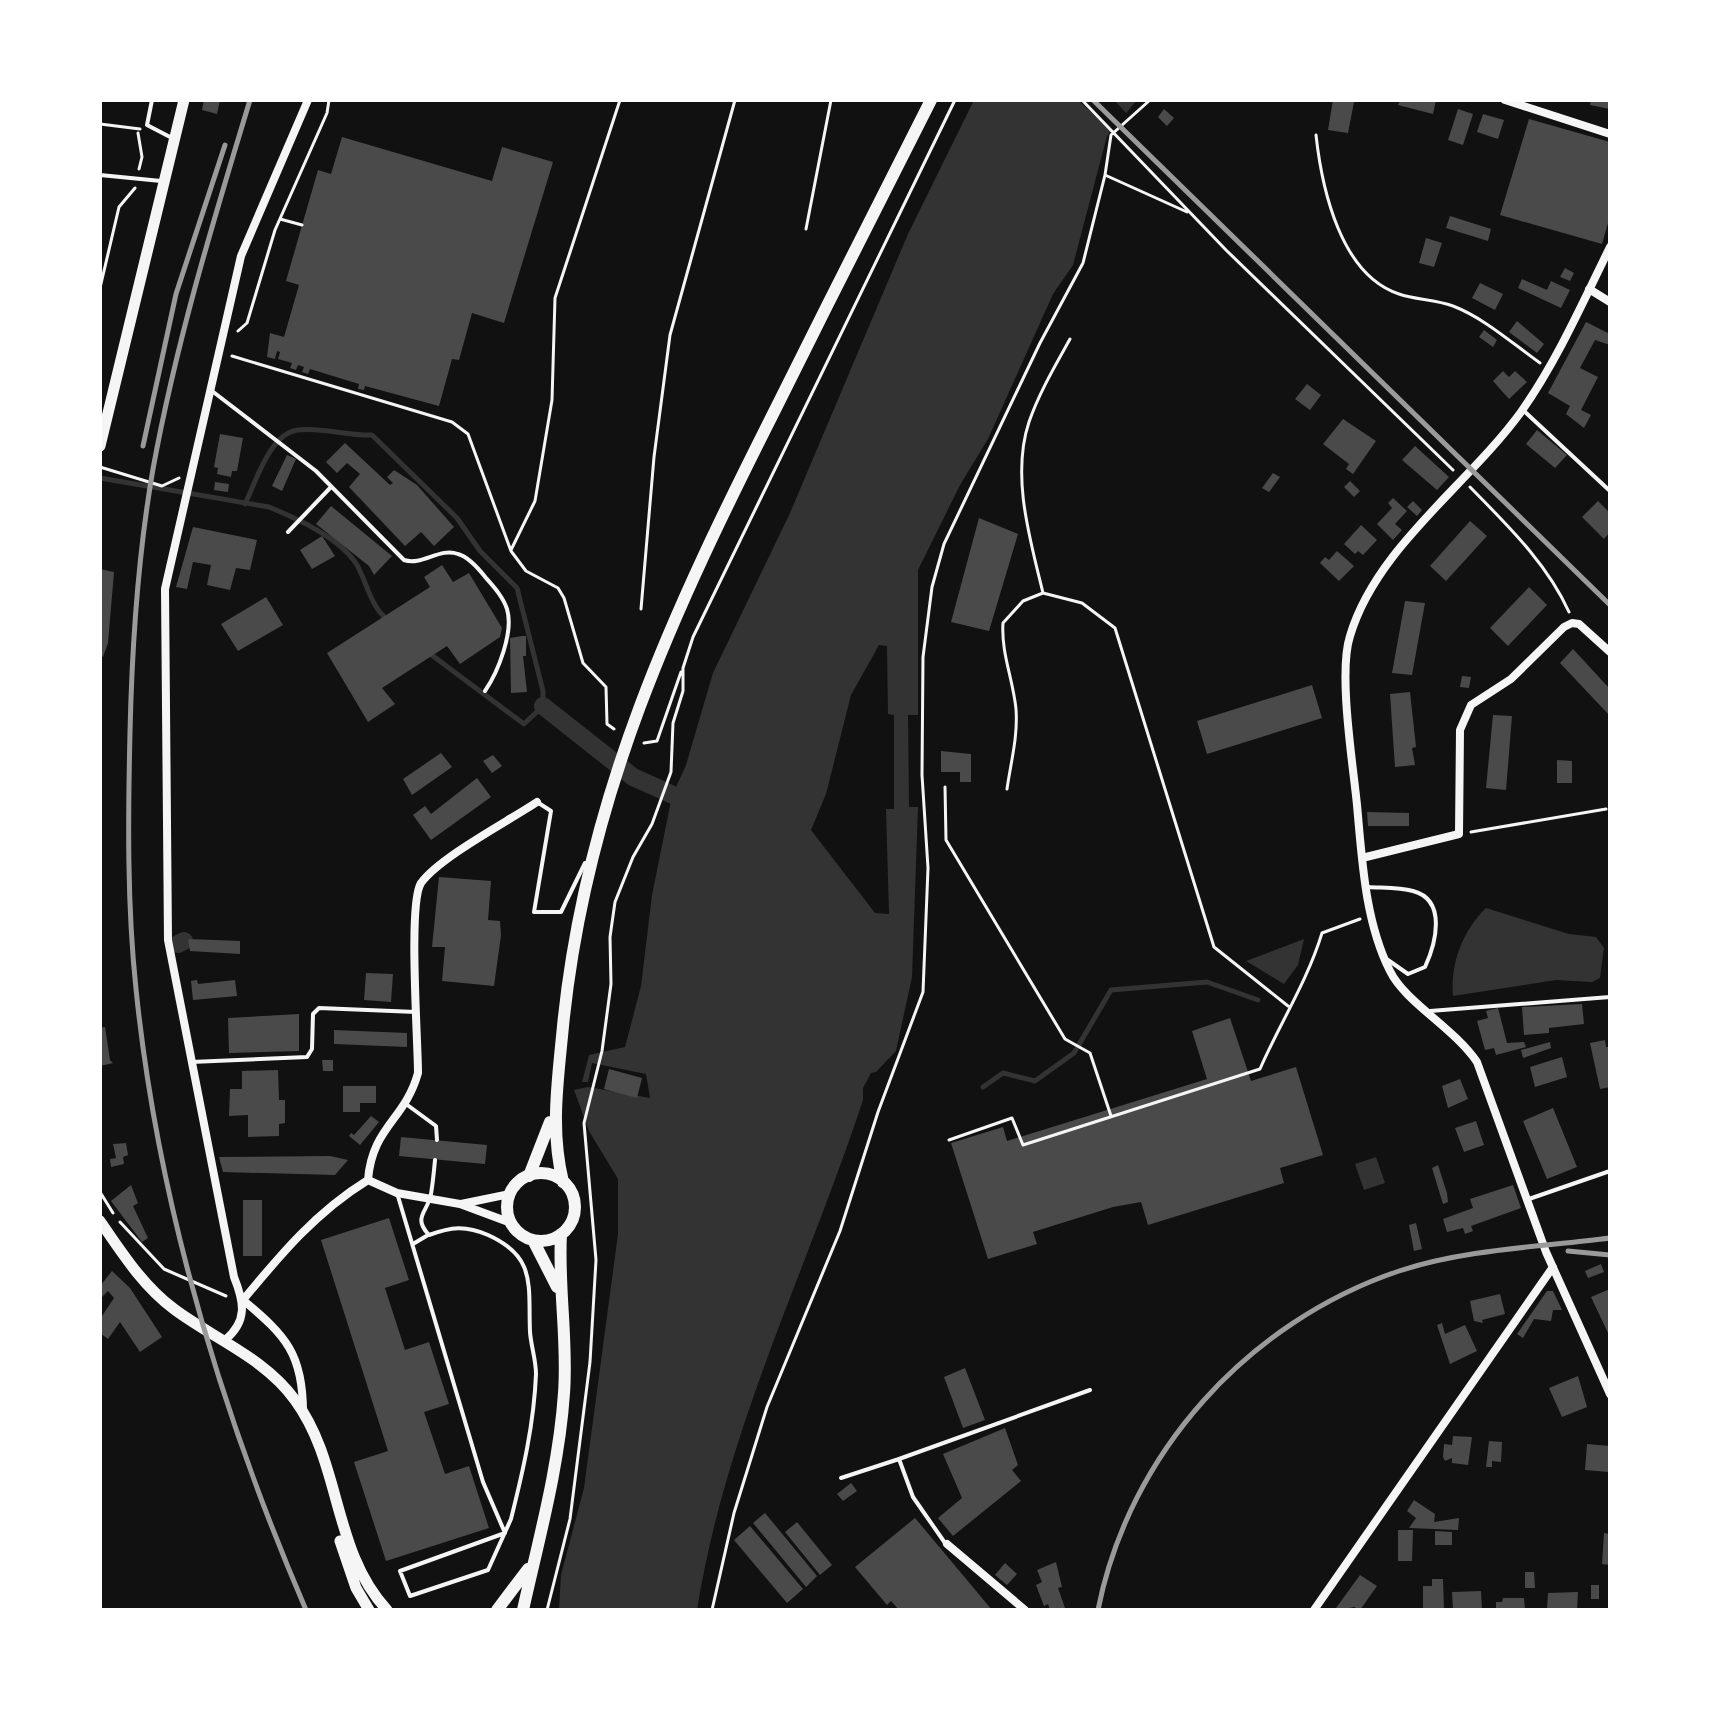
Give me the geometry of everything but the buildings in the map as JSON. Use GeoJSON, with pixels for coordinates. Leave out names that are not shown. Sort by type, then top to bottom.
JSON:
{"type":"FeatureCollection","features":[{"type":"Feature","properties":{"kind":"main road"},"geometry":{"type":"LineString","coordinates":[[100,446],[184,100]]}},
{"type":"Feature","properties":{"kind":"main road"},"geometry":{"type":"LineString","coordinates":[[563,1182],[555,1150],[555,1103],[579,914],[624,747],[691,578],[931,100]]}},
{"type":"Feature","properties":{"kind":"main road"},"geometry":{"type":"LineString","coordinates":[[555,1103],[529,1176],[510,1194],[508,1213],[511,1223],[533,1240],[559,1293]]}},
{"type":"Feature","properties":{"kind":"main road"},"geometry":{"type":"LineString","coordinates":[[529,1176],[546,1174],[563,1182],[569,1189],[575,1208],[573,1218],[561,1234],[543,1241],[533,1240]]}},
{"type":"Feature","properties":{"kind":"main road"},"geometry":{"type":"LineString","coordinates":[[100,1221],[142,1280],[158,1295],[281,1383],[303,1412],[326,1462],[353,1559],[365,1582],[387,1610]]}},
{"type":"Feature","properties":{"kind":"main road"},"geometry":{"type":"LineString","coordinates":[[523,1610],[552,1486],[563,1406],[559,1293],[561,1234]]}},
{"type":"Feature","properties":{"kind":"main road"},"geometry":{"type":"LineString","coordinates":[[257,1364],[290,1401],[309,1435],[346,1563],[369,1610]]}},
{"type":"Feature","properties":{"kind":"main road"},"geometry":{"type":"LineString","coordinates":[[497,1610],[535,1556]]}},
{"type":"Feature","properties":{"kind":"street"},"geometry":{"type":"LineString","coordinates":[[225,1340],[240,1323],[239,1300],[191,1062],[167,921],[165,589],[208,387],[250,229],[308,100]]}},
{"type":"Feature","properties":{"kind":"street"},"geometry":{"type":"LineString","coordinates":[[1505,100],[1610,134]]}},
{"type":"Feature","properties":{"kind":"street"},"geometry":{"type":"LineString","coordinates":[[1610,247],[1522,409],[1368,588],[1348,639],[1347,697],[1362,858],[1371,915],[1383,956],[1391,974],[1409,995],[1464,1043],[1477,1062],[1553,1267],[1607,1378],[1610,1394]]}},
{"type":"Feature","properties":{"kind":"street"},"geometry":{"type":"LineString","coordinates":[[1589,289],[1610,302]]}},
{"type":"Feature","properties":{"kind":"street"},"geometry":{"type":"LineString","coordinates":[[1362,858],[1459,834],[1460,730],[1471,705],[1511,679],[1572,623],[1579,624],[1610,652]]}},
{"type":"Feature","properties":{"kind":"street"},"geometry":{"type":"LineString","coordinates":[[368,1180],[371,1151],[406,1104],[418,1073],[415,920],[419,887],[439,867],[537,802]]}},
{"type":"Feature","properties":{"kind":"street"},"geometry":{"type":"LineString","coordinates":[[239,1300],[301,1231],[340,1197],[368,1180]]}},
{"type":"Feature","properties":{"kind":"street"},"geometry":{"type":"LineString","coordinates":[[368,1180],[397,1193],[460,1204],[511,1223]]}},
{"type":"Feature","properties":{"kind":"street"},"geometry":{"type":"LineString","coordinates":[[460,1204],[510,1194]]}},
{"type":"Feature","properties":{"kind":"street"},"geometry":{"type":"LineString","coordinates":[[1314,1610],[1553,1267]]}},
{"type":"Feature","properties":{"kind":"street"},"geometry":{"type":"LineString","coordinates":[[239,1300],[273,1325],[296,1355],[303,1378],[303,1412]]}},
{"type":"Feature","properties":{"kind":"street"},"geometry":{"type":"LineString","coordinates":[[947,1544],[1025,1610]]}},
{"type":"Feature","properties":{"kind":"lane"},"geometry":{"type":"LineString","coordinates":[[152,100],[147,125],[175,139]]}},
{"type":"Feature","properties":{"kind":"lane"},"geometry":{"type":"LineString","coordinates":[[100,175],[164,181]]}},
{"type":"Feature","properties":{"kind":"lane"},"geometry":{"type":"LineString","coordinates":[[208,387],[286,447],[404,560],[411,562],[447,552],[457,553],[482,573],[507,608],[508,630],[485,691]]}},
{"type":"Feature","properties":{"kind":"lane"},"geometry":{"type":"LineString","coordinates":[[1522,409],[1610,491]]}},
{"type":"Feature","properties":{"kind":"lane"},"geometry":{"type":"LineString","coordinates":[[289,530],[331,487]]}},
{"type":"Feature","properties":{"kind":"lane"},"geometry":{"type":"LineString","coordinates":[[537,802],[551,811],[534,912],[557,914],[565,909],[600,832]]}},
{"type":"Feature","properties":{"kind":"lane"},"geometry":{"type":"LineString","coordinates":[[1368,887],[1413,891],[1429,900],[1437,917],[1427,962],[1420,971],[1408,974],[1383,956]]}},
{"type":"Feature","properties":{"kind":"lane"},"geometry":{"type":"LineString","coordinates":[[1430,1011],[1610,997]]}},
{"type":"Feature","properties":{"kind":"lane"},"geometry":{"type":"LineString","coordinates":[[191,1062],[307,1057],[312,1049],[313,1014],[319,1008],[418,1012]]}},
{"type":"Feature","properties":{"kind":"lane"},"geometry":{"type":"LineString","coordinates":[[406,1104],[436,1126],[437,1140]]}},
{"type":"Feature","properties":{"kind":"lane"},"geometry":{"type":"LineString","coordinates":[[429,1235],[421,1226],[420,1216],[431,1198],[435,1160]]}},
{"type":"Feature","properties":{"kind":"lane"},"geometry":{"type":"LineString","coordinates":[[1527,1200],[1610,1171]]}},
{"type":"Feature","properties":{"kind":"lane"},"geometry":{"type":"LineString","coordinates":[[397,1193],[483,1482],[505,1533]]}},
{"type":"Feature","properties":{"kind":"lane"},"geometry":{"type":"LineString","coordinates":[[413,1244],[429,1235],[460,1226],[504,1242],[525,1265],[531,1291],[530,1335],[536,1373],[533,1420],[505,1533],[488,1570],[410,1596],[400,1571],[505,1533]]}},
{"type":"Feature","properties":{"kind":"lane"},"geometry":{"type":"LineString","coordinates":[[841,1478],[1090,1390]]}},
{"type":"Feature","properties":{"kind":"lane"},"geometry":{"type":"LineString","coordinates":[[899,1459],[913,1497],[947,1544]]}},
{"type":"Feature","properties":{"kind":"path"},"geometry":{"type":"LineString","coordinates":[[237,332],[247,323],[280,219],[327,113],[329,100]]}},
{"type":"Feature","properties":{"kind":"path"},"geometry":{"type":"LineString","coordinates":[[511,551],[535,501],[552,400],[555,298],[620,100]]}},
{"type":"Feature","properties":{"kind":"path"},"geometry":{"type":"LineString","coordinates":[[641,609],[654,457],[670,335],[735,100]]}},
{"type":"Feature","properties":{"kind":"path"},"geometry":{"type":"LineString","coordinates":[[806,229],[831,100]]}},
{"type":"Feature","properties":{"kind":"path"},"geometry":{"type":"LineString","coordinates":[[643,743],[657,741],[713,590],[894,230],[955,100]]}},
{"type":"Feature","properties":{"kind":"path"},"geometry":{"type":"LineString","coordinates":[[1082,100],[1191,214],[1518,536],[1548,575],[1568,609],[1572,623]]}},
{"type":"Feature","properties":{"kind":"path"},"geometry":{"type":"LineString","coordinates":[[712,1610],[734,1513],[767,1407],[840,1231],[878,1112],[923,992],[928,868],[922,775],[923,673],[932,587],[944,544],[1040,343],[1083,263],[1105,175],[1111,135],[1150,100]]}},
{"type":"Feature","properties":{"kind":"path"},"geometry":{"type":"LineString","coordinates":[[100,124],[137,128],[142,157],[134,190],[119,207],[100,288]]}},
{"type":"Feature","properties":{"kind":"path"},"geometry":{"type":"LineString","coordinates":[[1316,135],[1319,158],[1343,242],[1359,269],[1401,295],[1433,300],[1473,316],[1547,368]]}},
{"type":"Feature","properties":{"kind":"path"},"geometry":{"type":"LineString","coordinates":[[1105,175],[1191,214]]}},
{"type":"Feature","properties":{"kind":"path"},"geometry":{"type":"LineString","coordinates":[[280,219],[302,225]]}},
{"type":"Feature","properties":{"kind":"path"},"geometry":{"type":"LineString","coordinates":[[1043,593],[1028,531],[1023,451],[1040,394],[1070,339]]}},
{"type":"Feature","properties":{"kind":"path"},"geometry":{"type":"LineString","coordinates":[[218,351],[462,428],[475,445],[511,551],[526,571],[548,581],[564,598],[583,663],[606,687],[607,724],[614,729]]}},
{"type":"Feature","properties":{"kind":"path"},"geometry":{"type":"LineString","coordinates":[[100,467],[162,486],[190,478]]}},
{"type":"Feature","properties":{"kind":"path"},"geometry":{"type":"LineString","coordinates":[[1007,789],[1017,738],[1012,684],[1003,652],[1003,623],[1023,601],[1043,593],[1082,603],[1115,628],[1214,947],[1288,1006]]}},
{"type":"Feature","properties":{"kind":"path"},"geometry":{"type":"LineString","coordinates":[[547,1610],[574,1490],[594,1324],[594,1208],[584,1123],[602,1051],[611,984],[610,937],[615,902],[656,813],[671,772],[673,723],[683,691],[683,668]]}},
{"type":"Feature","properties":{"kind":"path"},"geometry":{"type":"LineString","coordinates":[[945,787],[946,840],[1065,1039],[1090,1053],[1111,1117]]}},
{"type":"Feature","properties":{"kind":"path"},"geometry":{"type":"LineString","coordinates":[[1459,834],[1606,809]]}},
{"type":"Feature","properties":{"kind":"path"},"geometry":{"type":"LineString","coordinates":[[949,1140],[1012,1118],[1023,1145],[1260,1069],[1288,1006],[1311,971],[1322,933],[1371,915]]}},
{"type":"Feature","properties":{"kind":"path"},"geometry":{"type":"LineString","coordinates":[[100,1192],[130,1236],[164,1269],[239,1300]]}},
{"type":"Feature","properties":{"kind":"shaded area"},"geometry":{"type":"Polygon","coordinates":[[[974,100],[1137,100],[1107,136],[1073,265],[1053,294],[988,439],[960,485],[918,570],[918,715],[908,715],[909,807],[918,807],[912,977],[896,1051],[876,1072],[871,1073],[863,1088],[863,1100],[841,1164],[747,1415],[710,1543],[697,1610],[559,1610],[561,1575],[584,1488],[618,1234],[618,1179],[589,1131],[574,1090],[588,1087],[650,1098],[646,1074],[592,1063],[588,1082],[582,1082],[589,1055],[625,1047],[641,986],[652,895],[672,796],[686,765],[713,673],[790,513],[908,234],[974,100]],[[879,645],[851,695],[826,794],[811,830],[875,913],[889,914],[886,809],[894,809],[894,715],[888,714],[887,646],[879,645]]]}},
{"type":"Feature","properties":{"kind":"shaded area"},"geometry":{"type":"Polygon","coordinates":[[[1486,908],[1569,934],[1596,937],[1604,948],[1600,978],[1592,982],[1556,980],[1453,996],[1454,972],[1460,948],[1486,908]]]}},
{"type":"Feature","properties":{"kind":"shaded area"},"geometry":{"type":"Polygon","coordinates":[[[1304,939],[1298,965],[1284,984],[1246,961],[1304,939]]]}},
{"type":"Feature","properties":{"kind":"shaded area"},"geometry":{"type":"Polygon","coordinates":[[[1376,1157],[1385,1183],[1364,1190],[1355,1164],[1376,1157]]]}},
{"type":"Feature","properties":{"kind":"pier"},"geometry":{"type":"Polygon","coordinates":[[[1078,100],[1114,100],[1129,116],[1114,134],[1078,100]]]}},
{"type":"Feature","properties":{"kind":"waterway"},"geometry":{"type":"LineString","coordinates":[[245,504],[265,460],[288,433],[307,429],[372,435],[457,518],[480,551],[517,588],[543,691],[543,706],[524,724],[429,653]]}},
{"type":"Feature","properties":{"kind":"waterway"},"geometry":{"type":"LineString","coordinates":[[100,478],[269,507],[293,517],[318,530],[350,555],[377,608],[387,619]]}},
{"type":"Feature","properties":{"kind":"waterway"},"geometry":{"type":"LineString","coordinates":[[543,706],[633,777],[693,804]]}},
{"type":"Feature","properties":{"kind":"waterway"},"geometry":{"type":"LineString","coordinates":[[178,944],[184,941]]}},
{"type":"Feature","properties":{"kind":"waterway"},"geometry":{"type":"LineString","coordinates":[[983,1087],[1003,1073],[1035,1081],[1074,1053],[1111,990],[1207,982],[1258,1000]]}},
{"type":"Feature","properties":{"kind":"railway"},"geometry":{"type":"LineString","coordinates":[[250,100],[184,329],[162,422],[148,501],[132,666],[130,893],[133,957],[146,1070],[177,1228],[197,1306],[247,1460],[306,1610]]}},
{"type":"Feature","properties":{"kind":"railway"},"geometry":{"type":"LineString","coordinates":[[1093,100],[1610,605]]}},
{"type":"Feature","properties":{"kind":"railway"},"geometry":{"type":"LineString","coordinates":[[143,446],[176,294],[225,145]]}},
{"type":"Feature","properties":{"kind":"railway"},"geometry":{"type":"LineString","coordinates":[[1098,1610],[1114,1552],[1137,1498],[1167,1447],[1204,1401],[1246,1359],[1293,1323],[1344,1294],[1424,1264],[1477,1253],[1610,1238]]}},
{"type":"Feature","properties":{"kind":"railway"},"geometry":{"type":"LineString","coordinates":[[1568,1251],[1610,1255]]}}]}
